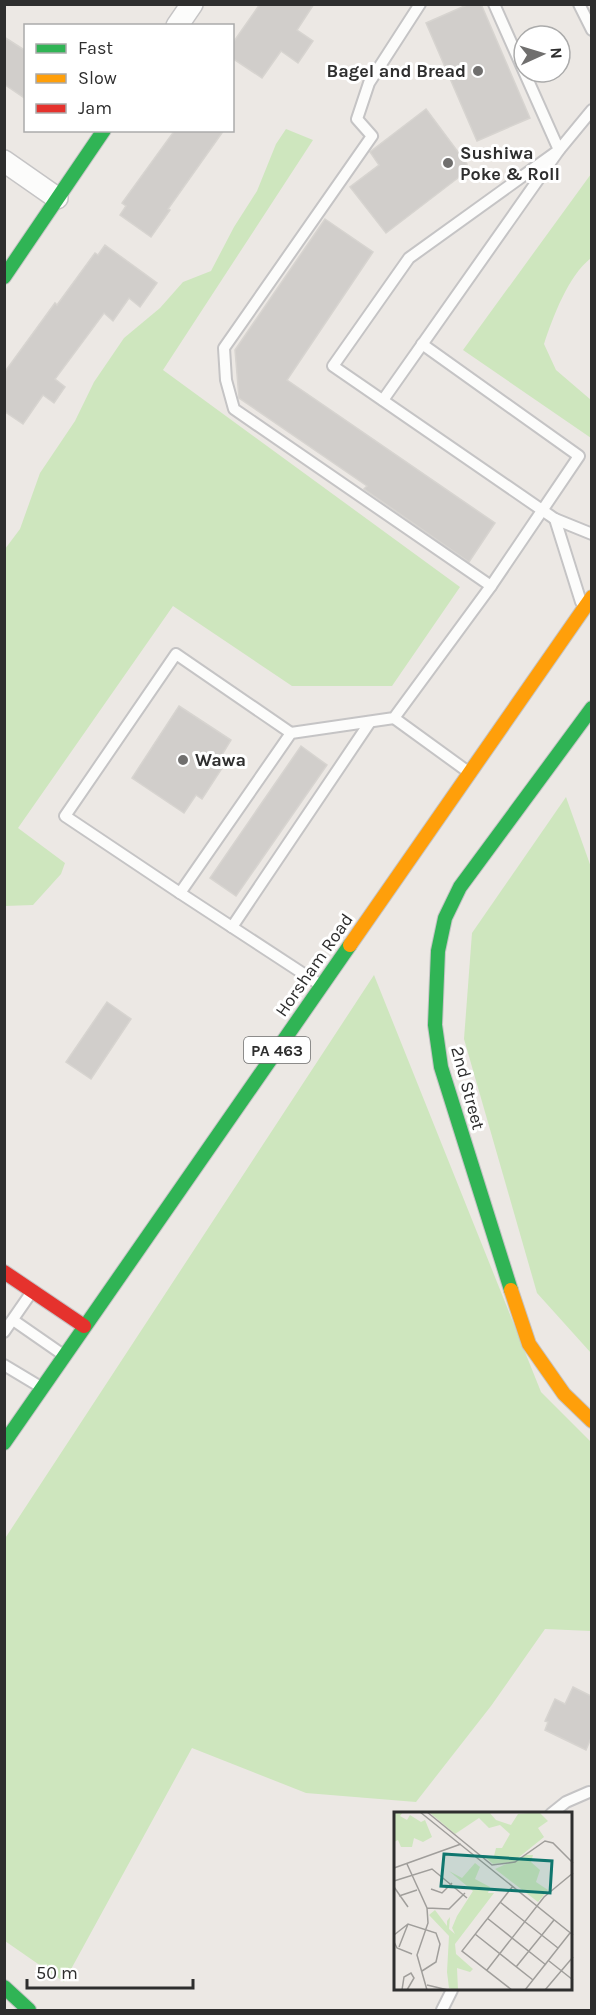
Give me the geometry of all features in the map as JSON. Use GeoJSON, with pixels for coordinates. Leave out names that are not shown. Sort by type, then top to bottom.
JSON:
{"type":"FeatureCollection","features":[{"type":"Feature","properties":{"kind":"street"},"geometry":{"type":"LineString","coordinates":[[178,24],[192,4]]}},
{"type":"Feature","properties":{"kind":"street"},"geometry":{"type":"LineString","coordinates":[[4,277],[103,132]]}},
{"type":"Feature","properties":{"kind":"street"},"geometry":{"type":"LineString","coordinates":[[4,161],[57,198]]}},
{"type":"Feature","properties":{"kind":"street","name":"Horsham Road"},"geometry":{"type":"LineString","coordinates":[[4,1443],[587,603]]}},
{"type":"Feature","properties":{"kind":"street","name":"2nd Street"},"geometry":{"type":"LineString","coordinates":[[591,708],[460,887],[445,918],[438,951],[435,1025],[441,1067],[529,1344],[564,1394],[591,1421]]}},
{"type":"Feature","properties":{"kind":"street"},"geometry":{"type":"LineString","coordinates":[[4,1272],[84,1326]]}},
{"type":"Feature","properties":{"kind":"street"},"geometry":{"type":"LineString","coordinates":[[4,1987],[29,2010]]}},
{"type":"Feature","properties":{"kind":"lane"},"geometry":{"type":"LineString","coordinates":[[420,4],[369,83],[357,119],[372,136],[224,348],[226,380],[234,409],[491,586]]}},
{"type":"Feature","properties":{"kind":"lane"},"geometry":{"type":"LineString","coordinates":[[494,4],[559,150]]}},
{"type":"Feature","properties":{"kind":"lane"},"geometry":{"type":"LineString","coordinates":[[579,4],[591,30]]}},
{"type":"Feature","properties":{"kind":"lane"},"geometry":{"type":"LineString","coordinates":[[383,400],[559,150],[591,110]]}},
{"type":"Feature","properties":{"kind":"lane"},"geometry":{"type":"LineString","coordinates":[[559,150],[408,258],[333,366],[555,519],[591,534]]}},
{"type":"Feature","properties":{"kind":"lane"},"geometry":{"type":"LineString","coordinates":[[321,986],[65,816],[176,654],[291,733],[394,718],[491,586],[579,456],[422,344]]}},
{"type":"Feature","properties":{"kind":"lane"},"geometry":{"type":"LineString","coordinates":[[555,519],[587,603]]}},
{"type":"Feature","properties":{"kind":"lane"},"geometry":{"type":"LineString","coordinates":[[394,718],[469,772]]}},
{"type":"Feature","properties":{"kind":"lane"},"geometry":{"type":"LineString","coordinates":[[232,927],[370,722]]}},
{"type":"Feature","properties":{"kind":"lane"},"geometry":{"type":"LineString","coordinates":[[180,893],[291,733]]}},
{"type":"Feature","properties":{"kind":"lane"},"geometry":{"type":"LineString","coordinates":[[4,1332],[32,1291]]}},
{"type":"Feature","properties":{"kind":"lane"},"geometry":{"type":"LineString","coordinates":[[13,1320],[64,1356]]}},
{"type":"Feature","properties":{"kind":"lane"},"geometry":{"type":"LineString","coordinates":[[4,1365],[42,1388]]}},
{"type":"Feature","properties":{"kind":"lane"},"geometry":{"type":"LineString","coordinates":[[554,1812],[566,1802],[590,1793]]}},
{"type":"Feature","properties":{"kind":"lane"},"geometry":{"type":"LineString","coordinates":[[442,2010],[451,1991]]}},
{"type":"Feature","properties":{"kind":"lane"},"geometry":{"type":"LineString","coordinates":[[17,1998],[38,2010]]}},
{"type":"Feature","properties":{"kind":"green space"},"geometry":{"type":"Polygon","coordinates":[[[286,129],[313,140],[163,370],[460,587],[392,686],[292,686],[173,606],[18,828],[65,863],[61,874],[33,905],[5,906],[5,549],[20,529],[40,473],[75,421],[94,382],[124,338],[160,308],[183,282],[211,271],[234,227],[257,191],[276,144],[286,129]]]}},
{"type":"Feature","properties":{"kind":"green space"},"geometry":{"type":"Polygon","coordinates":[[[591,174],[591,258],[568,286],[544,344],[556,370],[591,400],[591,438],[463,350],[591,174]]]}},
{"type":"Feature","properties":{"kind":"green space"},"geometry":{"type":"Polygon","coordinates":[[[566,797],[592,870],[591,1353],[537,1293],[464,1039],[472,933],[566,797]]]}},
{"type":"Feature","properties":{"kind":"green space"},"geometry":{"type":"Polygon","coordinates":[[[374,975],[541,1392],[591,1442],[591,1631],[545,1629],[491,1706],[416,1802],[306,1793],[192,1748],[64,1982],[5,1941],[4,1540],[374,975]]]}},
{"type":"Feature","properties":{"kind":"building"},"geometry":{"type":"Polygon","coordinates":[[[260,4],[314,4],[297,30],[313,41],[298,63],[281,51],[262,78],[234,59],[234,41],[260,4]]]}},
{"type":"Feature","properties":{"kind":"building","name":"Bagel and Bread"},"geometry":{"type":"Polygon","coordinates":[[[469,4],[481,4],[512,76],[512,84],[515,84],[530,118],[477,141],[426,23],[469,4]]]}},
{"type":"Feature","properties":{"kind":"building"},"geometry":{"type":"Polygon","coordinates":[[[4,37],[24,50],[24,98],[4,84],[4,37]]]}},
{"type":"Feature","properties":{"kind":"building"},"geometry":{"type":"Polygon","coordinates":[[[426,109],[467,164],[467,171],[386,233],[350,187],[379,165],[370,152],[426,109]]]}},
{"type":"Feature","properties":{"kind":"building"},"geometry":{"type":"Polygon","coordinates":[[[174,132],[223,132],[151,237],[120,215],[126,206],[122,203],[174,132]]]}},
{"type":"Feature","properties":{"kind":"building"},"geometry":{"type":"Polygon","coordinates":[[[325,219],[373,252],[287,380],[495,523],[469,562],[364,489],[367,486],[239,398],[235,350],[325,219]]]}},
{"type":"Feature","properties":{"kind":"building"},"geometry":{"type":"Polygon","coordinates":[[[105,245],[157,283],[140,307],[129,298],[113,321],[104,313],[55,379],[65,387],[54,403],[43,395],[23,424],[4,411],[4,373],[55,303],[57,305],[95,253],[98,255],[105,245]]]}},
{"type":"Feature","properties":{"kind":"building","name":"Wawa"},"geometry":{"type":"Polygon","coordinates":[[[179,706],[231,740],[220,758],[226,762],[202,799],[196,795],[184,813],[132,778],[179,706]]]}},
{"type":"Feature","properties":{"kind":"building"},"geometry":{"type":"Polygon","coordinates":[[[301,746],[327,765],[236,896],[210,878],[301,746]]]}},
{"type":"Feature","properties":{"kind":"building"},"geometry":{"type":"Polygon","coordinates":[[[107,1002],[131,1019],[91,1079],[66,1062],[107,1002]]]}},
{"type":"Feature","properties":{"kind":"building"},"geometry":{"type":"Polygon","coordinates":[[[573,1687],[591,1696],[591,1738],[586,1750],[545,1730],[548,1722],[545,1721],[555,1699],[565,1704],[573,1687]]]}},
{"type":"Feature","properties":{"kind":"traffic: fast"},"geometry":{"type":"LineString","coordinates":[[4,277],[103,132]]}},
{"type":"Feature","properties":{"kind":"traffic: fast"},"geometry":{"type":"LineString","coordinates":[[511,1290],[441,1067],[435,1025],[438,951],[445,918],[460,887],[592,708]]}},
{"type":"Feature","properties":{"kind":"traffic: fast"},"geometry":{"type":"LineString","coordinates":[[4,1443],[350,945]]}},
{"type":"Feature","properties":{"kind":"traffic: fast"},"geometry":{"type":"LineString","coordinates":[[4,1987],[29,2010]]}},
{"type":"Feature","properties":{"kind":"traffic: slow"},"geometry":{"type":"LineString","coordinates":[[350,945],[592,597]]}},
{"type":"Feature","properties":{"kind":"traffic: slow"},"geometry":{"type":"LineString","coordinates":[[511,1290],[529,1344],[564,1394],[592,1421]]}},
{"type":"Feature","properties":{"kind":"traffic: jam"},"geometry":{"type":"LineString","coordinates":[[4,1272],[84,1326]]}},
{"type":"Feature","properties":{"kind":"place","name":"Bagel and Bread"},"geometry":{"type":"Point","coordinates":[478,71]}},
{"type":"Feature","properties":{"kind":"place","name":"Sushiwa Poke & Roll"},"geometry":{"type":"Point","coordinates":[448,163]}},
{"type":"Feature","properties":{"kind":"place","name":"Wawa"},"geometry":{"type":"Point","coordinates":[183,760]}}]}
